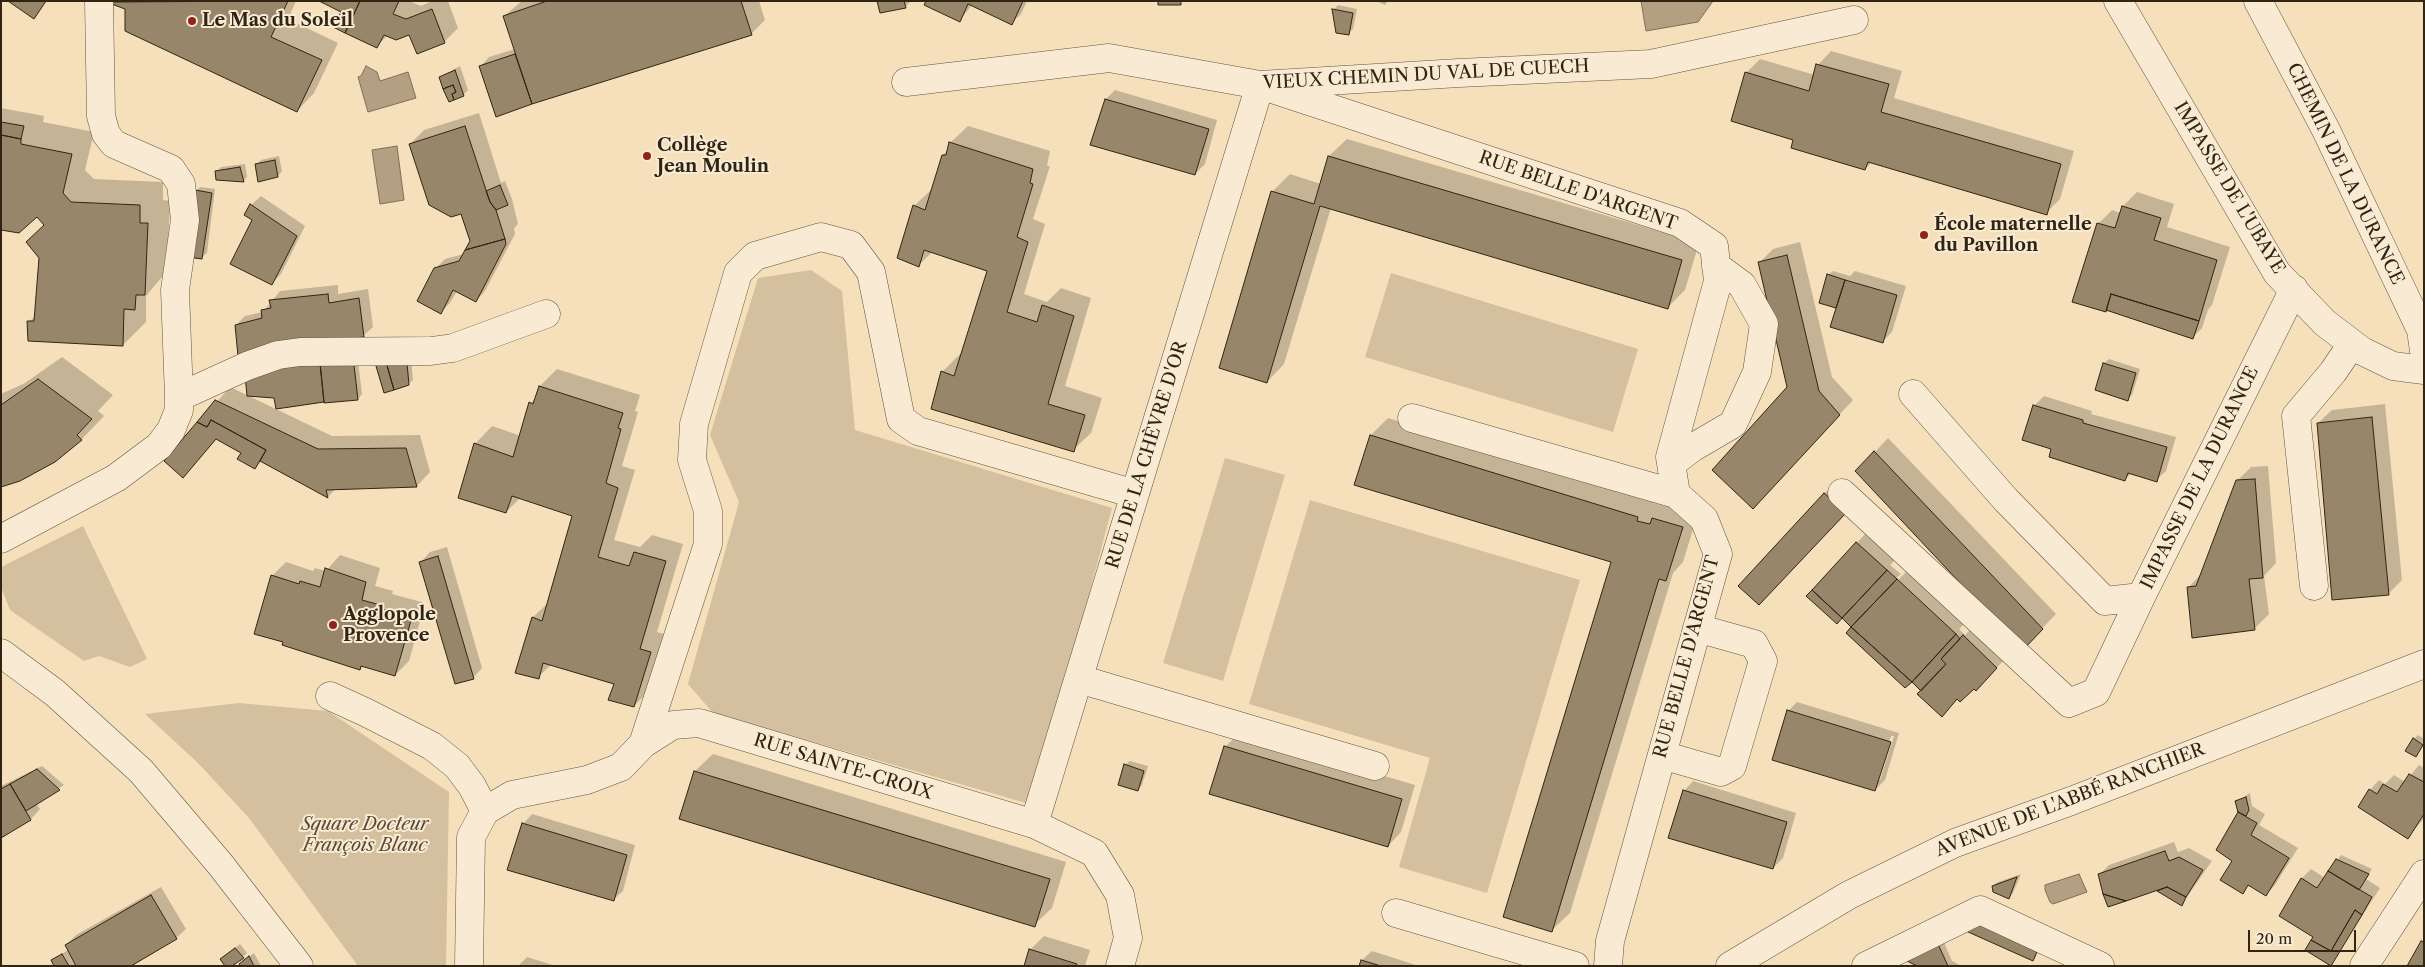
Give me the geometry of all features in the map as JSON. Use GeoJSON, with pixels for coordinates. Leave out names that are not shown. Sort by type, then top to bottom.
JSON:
{"type":"FeatureCollection","features":[{"type":"Feature","properties":{"kind":"street"},"geometry":{"type":"LineString","coordinates":[[1,539],[116,478],[159,446],[171,430],[178,410],[175,290],[185,220],[181,184],[171,169],[114,144],[106,134],[100,116],[99,1]]}},
{"type":"Feature","properties":{"kind":"street","name":"IMPASSE DE L'UBAYE"},"geometry":{"type":"LineString","coordinates":[[2118,1],[2277,273],[2325,323],[2362,351],[2394,366],[2424,370]]}},
{"type":"Feature","properties":{"kind":"street","name":"CHEMIN DE LA DURANCE"},"geometry":{"type":"LineString","coordinates":[[2258,1],[2326,130],[2421,330],[2424,351]]}},
{"type":"Feature","properties":{"kind":"street","name":"VIEUX CHEMIN DU VAL DE CUECH"},"geometry":{"type":"LineString","coordinates":[[906,82],[1109,58],[1260,86],[1459,73],[1651,64],[1854,20]]}},
{"type":"Feature","properties":{"kind":"street","name":"RUE BELLE D'ARGENT"},"geometry":{"type":"LineString","coordinates":[[1260,86],[1680,223],[1714,246],[1718,281],[1670,457],[1676,494],[1704,519],[1718,554],[1610,941],[1608,966]]}},
{"type":"Feature","properties":{"kind":"street","name":"RUE DE LA CHÈVRE D'OR"},"geometry":{"type":"LineString","coordinates":[[1034,824],[1260,86]]}},
{"type":"Feature","properties":{"kind":"street"},"geometry":{"type":"LineString","coordinates":[[643,744],[708,544],[708,511],[692,460],[694,424],[738,273],[755,256],[821,237],[851,245],[871,272],[899,415],[901,420],[918,431],[1135,494]]}},
{"type":"Feature","properties":{"kind":"street"},"geometry":{"type":"LineString","coordinates":[[1671,464],[1692,448],[1733,424],[1757,372],[1764,324],[1742,285],[1716,266]]}},
{"type":"Feature","properties":{"kind":"street","name":"IMPASSE DE LA DURANCE"},"geometry":{"type":"LineString","coordinates":[[1914,394],[2006,500],[2105,601],[2141,597],[2294,289]]}},
{"type":"Feature","properties":{"kind":"street"},"geometry":{"type":"LineString","coordinates":[[179,397],[247,366],[278,356],[300,352],[432,351],[453,348],[546,314]]}},
{"type":"Feature","properties":{"kind":"street"},"geometry":{"type":"LineString","coordinates":[[2314,586],[2296,416],[2333,372],[2352,344]]}},
{"type":"Feature","properties":{"kind":"street"},"geometry":{"type":"LineString","coordinates":[[1412,418],[1676,494]]}},
{"type":"Feature","properties":{"kind":"street"},"geometry":{"type":"LineString","coordinates":[[1842,493],[2069,704],[2096,692],[2141,597]]}},
{"type":"Feature","properties":{"kind":"street"},"geometry":{"type":"LineString","coordinates":[[1662,755],[1721,772],[1732,766],[1762,661],[1754,644],[1697,628]]}},
{"type":"Feature","properties":{"kind":"street"},"geometry":{"type":"LineString","coordinates":[[1,653],[56,693],[141,771],[220,864],[299,966]]}},
{"type":"Feature","properties":{"kind":"street","name":"AVENUE DE L'ABBÉ RANCHIER"},"geometry":{"type":"LineString","coordinates":[[1730,966],[1849,895],[1955,843],[2071,801],[2424,664]]}},
{"type":"Feature","properties":{"kind":"street"},"geometry":{"type":"LineString","coordinates":[[1079,679],[1376,766]]}},
{"type":"Feature","properties":{"kind":"street"},"geometry":{"type":"LineString","coordinates":[[330,696],[432,746],[457,766],[472,786],[485,811],[471,837],[469,966]]}},
{"type":"Feature","properties":{"kind":"street","name":"RUE SAINTE-CROIX"},"geometry":{"type":"LineString","coordinates":[[485,811],[512,795],[587,780],[621,767],[643,744],[673,725],[699,724],[1034,824],[1094,854],[1120,895],[1128,938],[1120,966]]}},
{"type":"Feature","properties":{"kind":"street"},"geometry":{"type":"LineString","coordinates":[[2364,966],[2424,874]]}},
{"type":"Feature","properties":{"kind":"street"},"geometry":{"type":"LineString","coordinates":[[1866,966],[1980,910],[2100,966]]}},
{"type":"Feature","properties":{"kind":"street"},"geometry":{"type":"LineString","coordinates":[[1396,913],[1575,966]]}},
{"type":"Feature","properties":{"kind":"green space"},"geometry":{"type":"Polygon","coordinates":[[[811,270],[842,291],[855,430],[1112,508],[1033,805],[713,713],[688,684],[739,502],[710,435],[758,278],[811,270]]]}},
{"type":"Feature","properties":{"kind":"green space"},"geometry":{"type":"Polygon","coordinates":[[[1391,273],[1638,349],[1613,432],[1365,357],[1391,273]]]}},
{"type":"Feature","properties":{"kind":"green space"},"geometry":{"type":"Polygon","coordinates":[[[1225,458],[1285,475],[1223,681],[1163,663],[1225,458]]]}},
{"type":"Feature","properties":{"kind":"green space"},"geometry":{"type":"Polygon","coordinates":[[[1310,500],[1580,580],[1487,893],[1399,867],[1430,758],[1249,704],[1310,500]]]}},
{"type":"Feature","properties":{"kind":"green space"},"geometry":{"type":"Polygon","coordinates":[[[83,526],[147,659],[130,667],[99,656],[84,661],[10,610],[1,587],[1,567],[83,526]]]}},
{"type":"Feature","properties":{"kind":"green space","name":"Square Docteur François Blanc"},"geometry":{"type":"Polygon","coordinates":[[[239,703],[328,711],[449,792],[446,966],[358,966],[249,818],[198,763],[145,714],[239,703]]]}},
{"type":"Feature","properties":{"kind":"shaded area"},"geometry":{"type":"Polygon","coordinates":[[[1641,1],[1713,1],[1698,22],[1646,31],[1641,1]]]}},
{"type":"Feature","properties":{"kind":"shaded area"},"geometry":{"type":"Polygon","coordinates":[[[366,66],[377,72],[380,81],[408,72],[416,98],[368,112],[358,77],[361,76],[366,66]]]}},
{"type":"Feature","properties":{"kind":"shaded area"},"geometry":{"type":"Polygon","coordinates":[[[397,146],[404,200],[380,204],[372,150],[397,146]]]}},
{"type":"Feature","properties":{"kind":"shaded area"},"geometry":{"type":"Polygon","coordinates":[[[2079,874],[2087,892],[2053,904],[2050,902],[2045,885],[2079,874]]]}},
{"type":"Feature","properties":{"kind":"building"},"geometry":{"type":"Polygon","coordinates":[[[8,1],[46,1],[34,19],[8,1]]]}},
{"type":"Feature","properties":{"kind":"building"},"geometry":{"type":"Polygon","coordinates":[[[288,1],[271,37],[322,60],[297,112],[125,31],[125,9],[106,2],[288,1]]]}},
{"type":"Feature","properties":{"kind":"building"},"geometry":{"type":"Polygon","coordinates":[[[319,1],[360,1],[345,33],[333,27],[341,12],[319,1]]]}},
{"type":"Feature","properties":{"kind":"building"},"geometry":{"type":"Polygon","coordinates":[[[360,1],[399,1],[393,14],[406,19],[432,9],[445,43],[417,54],[409,35],[396,40],[384,35],[377,48],[345,33],[360,1]]]}},
{"type":"Feature","properties":{"kind":"building"},"geometry":{"type":"Polygon","coordinates":[[[547,1],[741,1],[752,35],[532,104],[503,16],[547,1]]]}},
{"type":"Feature","properties":{"kind":"building"},"geometry":{"type":"Polygon","coordinates":[[[877,1],[904,1],[906,8],[880,13],[877,1]]]}},
{"type":"Feature","properties":{"kind":"building"},"geometry":{"type":"Polygon","coordinates":[[[926,1],[1023,1],[1012,25],[968,4],[960,22],[924,5],[926,1]]]}},
{"type":"Feature","properties":{"kind":"building"},"geometry":{"type":"Polygon","coordinates":[[[1158,1],[1181,1],[1181,5],[1158,5],[1158,1]]]}},
{"type":"Feature","properties":{"kind":"building"},"geometry":{"type":"Polygon","coordinates":[[[1332,9],[1353,13],[1349,35],[1336,33],[1332,9]]]}},
{"type":"Feature","properties":{"kind":"building"},"geometry":{"type":"Polygon","coordinates":[[[515,54],[532,104],[496,117],[479,66],[515,54]]]}},
{"type":"Feature","properties":{"kind":"building"},"geometry":{"type":"Polygon","coordinates":[[[1816,64],[1889,84],[1881,112],[2061,164],[2047,215],[1868,162],[1865,170],[1791,148],[1793,140],[1731,121],[1745,72],[1809,91],[1816,64]]]}},
{"type":"Feature","properties":{"kind":"building"},"geometry":{"type":"Polygon","coordinates":[[[455,70],[464,96],[454,100],[452,94],[456,92],[453,85],[443,89],[439,77],[455,70]]]}},
{"type":"Feature","properties":{"kind":"building"},"geometry":{"type":"Polygon","coordinates":[[[453,85],[456,92],[452,94],[454,100],[449,102],[443,89],[453,85]]]}},
{"type":"Feature","properties":{"kind":"building"},"geometry":{"type":"Polygon","coordinates":[[[1105,99],[1209,129],[1195,175],[1090,145],[1105,99]]]}},
{"type":"Feature","properties":{"kind":"building"},"geometry":{"type":"Polygon","coordinates":[[[1,122],[24,126],[21,139],[1,135],[1,122]]]}},
{"type":"Feature","properties":{"kind":"building"},"geometry":{"type":"Polygon","coordinates":[[[465,126],[490,202],[496,210],[505,239],[465,250],[470,241],[461,214],[451,217],[429,205],[409,144],[465,126]]]}},
{"type":"Feature","properties":{"kind":"building"},"geometry":{"type":"Polygon","coordinates":[[[1,135],[21,139],[21,144],[72,154],[63,193],[71,202],[140,205],[140,223],[148,223],[145,295],[136,295],[135,310],[124,309],[123,346],[28,341],[27,321],[34,321],[39,258],[26,242],[44,225],[37,217],[19,233],[1,230],[1,135]]]}},
{"type":"Feature","properties":{"kind":"building"},"geometry":{"type":"Polygon","coordinates":[[[949,142],[1033,169],[1030,183],[1033,184],[1017,237],[1028,242],[1007,312],[1037,322],[1042,305],[1074,316],[1048,404],[1085,415],[1074,452],[931,409],[941,371],[954,376],[987,271],[924,250],[919,267],[897,258],[913,205],[925,210],[942,155],[946,155],[949,142]]]}},
{"type":"Feature","properties":{"kind":"building"},"geometry":{"type":"Polygon","coordinates":[[[1328,156],[1682,260],[1668,309],[1320,206],[1267,383],[1219,368],[1271,191],[1314,204],[1328,156]]]}},
{"type":"Feature","properties":{"kind":"building"},"geometry":{"type":"Polygon","coordinates":[[[275,160],[278,177],[258,182],[255,164],[275,160]]]}},
{"type":"Feature","properties":{"kind":"building"},"geometry":{"type":"Polygon","coordinates":[[[240,167],[244,182],[216,180],[215,171],[240,167]]]}},
{"type":"Feature","properties":{"kind":"building"},"geometry":{"type":"Polygon","coordinates":[[[500,185],[508,205],[496,210],[490,202],[486,191],[500,185]]]}},
{"type":"Feature","properties":{"kind":"building"},"geometry":{"type":"Polygon","coordinates":[[[195,190],[212,193],[202,259],[187,257],[195,190]]]}},
{"type":"Feature","properties":{"kind":"building"},"geometry":{"type":"Polygon","coordinates":[[[250,204],[297,236],[272,285],[230,264],[252,220],[244,215],[250,204]]]}},
{"type":"Feature","properties":{"kind":"building"},"geometry":{"type":"Polygon","coordinates":[[[2122,206],[2161,218],[2154,240],[2217,260],[2199,321],[2111,294],[2106,312],[2072,302],[2097,223],[2115,228],[2122,206]]]}},
{"type":"Feature","properties":{"kind":"building"},"geometry":{"type":"Polygon","coordinates":[[[505,239],[506,244],[476,302],[453,290],[441,314],[417,301],[434,268],[459,261],[465,250],[505,239]]]}},
{"type":"Feature","properties":{"kind":"building"},"geometry":{"type":"Polygon","coordinates":[[[1787,255],[1819,391],[1840,415],[1753,509],[1712,470],[1787,387],[1758,262],[1787,255]]]}},
{"type":"Feature","properties":{"kind":"building"},"geometry":{"type":"Polygon","coordinates":[[[1827,274],[1845,280],[1836,308],[1819,303],[1827,274]]]}},
{"type":"Feature","properties":{"kind":"building"},"geometry":{"type":"Polygon","coordinates":[[[1845,280],[1897,295],[1883,343],[1830,327],[1845,280]]]}},
{"type":"Feature","properties":{"kind":"building"},"geometry":{"type":"Polygon","coordinates":[[[328,294],[329,303],[359,298],[364,337],[275,345],[238,356],[235,325],[262,318],[261,310],[271,308],[269,300],[328,294]]]}},
{"type":"Feature","properties":{"kind":"building"},"geometry":{"type":"Polygon","coordinates":[[[2111,294],[2199,321],[2193,339],[2106,310],[2111,294]]]}},
{"type":"Feature","properties":{"kind":"building"},"geometry":{"type":"Polygon","coordinates":[[[386,362],[407,363],[409,385],[394,390],[386,362]]]}},
{"type":"Feature","properties":{"kind":"building"},"geometry":{"type":"Polygon","coordinates":[[[386,362],[394,390],[384,393],[376,366],[386,362]]]}},
{"type":"Feature","properties":{"kind":"building"},"geometry":{"type":"Polygon","coordinates":[[[291,363],[320,363],[324,402],[276,409],[274,398],[247,396],[245,374],[291,363]]]}},
{"type":"Feature","properties":{"kind":"building"},"geometry":{"type":"Polygon","coordinates":[[[320,363],[354,365],[358,400],[324,403],[320,363]]]}},
{"type":"Feature","properties":{"kind":"building"},"geometry":{"type":"Polygon","coordinates":[[[2103,363],[2136,373],[2128,401],[2095,390],[2103,363]]]}},
{"type":"Feature","properties":{"kind":"building"},"geometry":{"type":"Polygon","coordinates":[[[38,379],[92,419],[77,435],[82,440],[55,462],[20,481],[1,487],[1,405],[38,379]]]}},
{"type":"Feature","properties":{"kind":"building"},"geometry":{"type":"Polygon","coordinates":[[[539,386],[623,413],[618,428],[621,429],[606,483],[618,488],[598,557],[629,566],[634,552],[666,561],[640,649],[651,652],[634,707],[608,700],[614,684],[543,663],[539,679],[515,673],[532,617],[542,621],[572,516],[512,496],[506,513],[458,498],[474,443],[513,457],[529,402],[533,404],[539,386]]]}},
{"type":"Feature","properties":{"kind":"building"},"geometry":{"type":"Polygon","coordinates":[[[215,400],[318,449],[406,448],[417,487],[326,490],[328,498],[260,461],[266,450],[211,420],[207,427],[197,422],[215,400]]]}},
{"type":"Feature","properties":{"kind":"building"},"geometry":{"type":"Polygon","coordinates":[[[2033,405],[2083,420],[2083,423],[2167,447],[2157,482],[2128,473],[2125,481],[2049,457],[2051,449],[2022,440],[2033,405]]]}},
{"type":"Feature","properties":{"kind":"building"},"geometry":{"type":"Polygon","coordinates":[[[2372,417],[2389,595],[2332,600],[2317,423],[2372,417]]]}},
{"type":"Feature","properties":{"kind":"building"},"geometry":{"type":"Polygon","coordinates":[[[211,420],[266,450],[255,469],[237,459],[241,453],[216,439],[183,478],[164,461],[197,422],[207,427],[211,420]]]}},
{"type":"Feature","properties":{"kind":"building"},"geometry":{"type":"Polygon","coordinates":[[[1370,435],[1638,517],[1637,521],[1650,524],[1652,518],[1683,527],[1666,581],[1659,579],[1552,932],[1503,917],[1611,562],[1354,485],[1370,435]]]}},
{"type":"Feature","properties":{"kind":"building"},"geometry":{"type":"Polygon","coordinates":[[[1874,451],[2043,629],[2023,650],[1855,471],[1874,451]]]}},
{"type":"Feature","properties":{"kind":"building"},"geometry":{"type":"Polygon","coordinates":[[[2255,479],[2263,578],[2249,579],[2255,630],[2192,638],[2187,587],[2196,586],[2236,480],[2255,479]]]}},
{"type":"Feature","properties":{"kind":"building"},"geometry":{"type":"Polygon","coordinates":[[[1824,493],[1846,513],[1759,605],[1738,586],[1824,493]]]}},
{"type":"Feature","properties":{"kind":"building"},"geometry":{"type":"Polygon","coordinates":[[[1856,542],[1887,570],[1842,618],[1812,590],[1856,542]]]}},
{"type":"Feature","properties":{"kind":"building"},"geometry":{"type":"Polygon","coordinates":[[[438,556],[474,679],[455,684],[419,562],[438,556]]]}},
{"type":"Feature","properties":{"kind":"building","name":"Agglopole Provence"},"geometry":{"type":"Polygon","coordinates":[[[325,568],[366,582],[362,600],[380,605],[379,608],[412,617],[395,676],[361,666],[360,670],[282,645],[283,642],[254,634],[271,575],[299,584],[300,581],[320,587],[325,568]]]}},
{"type":"Feature","properties":{"kind":"building"},"geometry":{"type":"Polygon","coordinates":[[[1887,570],[1897,579],[1851,627],[1842,618],[1887,570]]]}},
{"type":"Feature","properties":{"kind":"building"},"geometry":{"type":"Polygon","coordinates":[[[1897,579],[1956,634],[1912,682],[1851,627],[1897,579]]]}},
{"type":"Feature","properties":{"kind":"building"},"geometry":{"type":"Polygon","coordinates":[[[1812,590],[1842,618],[1837,624],[1806,596],[1812,590]]]}},
{"type":"Feature","properties":{"kind":"building"},"geometry":{"type":"Polygon","coordinates":[[[1851,627],[1912,682],[1905,688],[1846,633],[1851,627]]]}},
{"type":"Feature","properties":{"kind":"building"},"geometry":{"type":"Polygon","coordinates":[[[1956,634],[1960,639],[1941,659],[1946,664],[1921,691],[1912,682],[1956,634]]]}},
{"type":"Feature","properties":{"kind":"building"},"geometry":{"type":"Polygon","coordinates":[[[1963,635],[1997,668],[1976,691],[1974,689],[1960,702],[1957,699],[1942,717],[1917,694],[1946,664],[1941,659],[1963,635]]]}},
{"type":"Feature","properties":{"kind":"building"},"geometry":{"type":"Polygon","coordinates":[[[1787,710],[1891,742],[1875,791],[1772,760],[1787,710]]]}},
{"type":"Feature","properties":{"kind":"building"},"geometry":{"type":"Polygon","coordinates":[[[2413,738],[2423,745],[2416,757],[2405,751],[2413,738]]]}},
{"type":"Feature","properties":{"kind":"building"},"geometry":{"type":"Polygon","coordinates":[[[1224,746],[1402,799],[1388,847],[1209,794],[1224,746]]]}},
{"type":"Feature","properties":{"kind":"building"},"geometry":{"type":"Polygon","coordinates":[[[1124,764],[1144,771],[1138,791],[1118,785],[1124,764]]]}},
{"type":"Feature","properties":{"kind":"building"},"geometry":{"type":"Polygon","coordinates":[[[37,769],[60,790],[26,811],[10,784],[37,769]]]}},
{"type":"Feature","properties":{"kind":"building"},"geometry":{"type":"Polygon","coordinates":[[[694,771],[1050,879],[1035,927],[679,819],[694,771]]]}},
{"type":"Feature","properties":{"kind":"building"},"geometry":{"type":"Polygon","coordinates":[[[2409,774],[2424,782],[2424,814],[2408,839],[2358,807],[2369,789],[2377,794],[2383,784],[2397,792],[2409,774]]]}},
{"type":"Feature","properties":{"kind":"building"},"geometry":{"type":"Polygon","coordinates":[[[10,784],[31,820],[1,838],[1,789],[10,784]]]}},
{"type":"Feature","properties":{"kind":"building"},"geometry":{"type":"Polygon","coordinates":[[[1683,790],[1787,822],[1773,869],[1668,838],[1683,790]]]}},
{"type":"Feature","properties":{"kind":"building"},"geometry":{"type":"Polygon","coordinates":[[[2246,797],[2249,810],[2246,816],[2238,812],[2235,801],[2246,797]]]}},
{"type":"Feature","properties":{"kind":"building"},"geometry":{"type":"Polygon","coordinates":[[[2238,812],[2257,823],[2251,835],[2289,858],[2266,896],[2248,885],[2243,894],[2220,880],[2232,861],[2216,850],[2238,812]]]}},
{"type":"Feature","properties":{"kind":"building"},"geometry":{"type":"Polygon","coordinates":[[[522,823],[627,855],[614,901],[507,870],[522,823]]]}},
{"type":"Feature","properties":{"kind":"building"},"geometry":{"type":"Polygon","coordinates":[[[2165,851],[2169,861],[2179,857],[2203,870],[2186,897],[2167,887],[2126,901],[2103,894],[2098,874],[2165,851]]]}},
{"type":"Feature","properties":{"kind":"building"},"geometry":{"type":"Polygon","coordinates":[[[2336,859],[2369,874],[2359,890],[2328,871],[2336,859]]]}},
{"type":"Feature","properties":{"kind":"building"},"geometry":{"type":"Polygon","coordinates":[[[2328,871],[2372,897],[2362,915],[2355,910],[2331,951],[2311,940],[2313,937],[2279,916],[2301,878],[2317,888],[2328,871]]]}},
{"type":"Feature","properties":{"kind":"building"},"geometry":{"type":"Polygon","coordinates":[[[2017,877],[2009,899],[1993,892],[1992,886],[2017,877]]]}},
{"type":"Feature","properties":{"kind":"building"},"geometry":{"type":"Polygon","coordinates":[[[2167,887],[2186,897],[2182,906],[2157,891],[2167,887]]]}},
{"type":"Feature","properties":{"kind":"building"},"geometry":{"type":"Polygon","coordinates":[[[2103,894],[2126,901],[2108,907],[2103,894]]]}},
{"type":"Feature","properties":{"kind":"building"},"geometry":{"type":"Polygon","coordinates":[[[151,895],[177,939],[131,966],[76,966],[65,945],[151,895]]]}},
{"type":"Feature","properties":{"kind":"building"},"geometry":{"type":"Polygon","coordinates":[[[2355,910],[2362,915],[2331,966],[2305,950],[2311,940],[2331,951],[2355,910]]]}},
{"type":"Feature","properties":{"kind":"building"},"geometry":{"type":"Polygon","coordinates":[[[1979,924],[2037,952],[2033,961],[1966,931],[1979,924]]]}},
{"type":"Feature","properties":{"kind":"building"},"geometry":{"type":"Polygon","coordinates":[[[2421,941],[2424,942],[2424,966],[2407,966],[2421,941]]]}},
{"type":"Feature","properties":{"kind":"building"},"geometry":{"type":"Polygon","coordinates":[[[1938,944],[1948,966],[1917,966],[1905,960],[1938,944]]]}},
{"type":"Feature","properties":{"kind":"building"},"geometry":{"type":"Polygon","coordinates":[[[235,948],[244,958],[232,966],[225,966],[220,959],[235,948]]]}},
{"type":"Feature","properties":{"kind":"building"},"geometry":{"type":"Polygon","coordinates":[[[1029,949],[1077,964],[1076,966],[1024,966],[1029,949]]]}},
{"type":"Feature","properties":{"kind":"building"},"geometry":{"type":"Polygon","coordinates":[[[62,954],[69,966],[54,966],[51,960],[62,954]]]}},
{"type":"Feature","properties":{"kind":"building"},"geometry":{"type":"Polygon","coordinates":[[[249,956],[254,966],[240,966],[239,964],[249,956]]]}},
{"type":"Feature","properties":{"kind":"building"},"geometry":{"type":"Polygon","coordinates":[[[1361,960],[1381,966],[1359,966],[1361,960]]]}},
{"type":"Feature","properties":{"kind":"place","name":"Le Mas du Soleil"},"geometry":{"type":"Point","coordinates":[192,21]}},
{"type":"Feature","properties":{"kind":"place","name":"Collège Jean Moulin"},"geometry":{"type":"Point","coordinates":[647,156]}},
{"type":"Feature","properties":{"kind":"place","name":"École maternelle du Pavillon"},"geometry":{"type":"Point","coordinates":[1924,235]}},
{"type":"Feature","properties":{"kind":"place","name":"Agglopole Provence"},"geometry":{"type":"Point","coordinates":[333,625]}}]}
